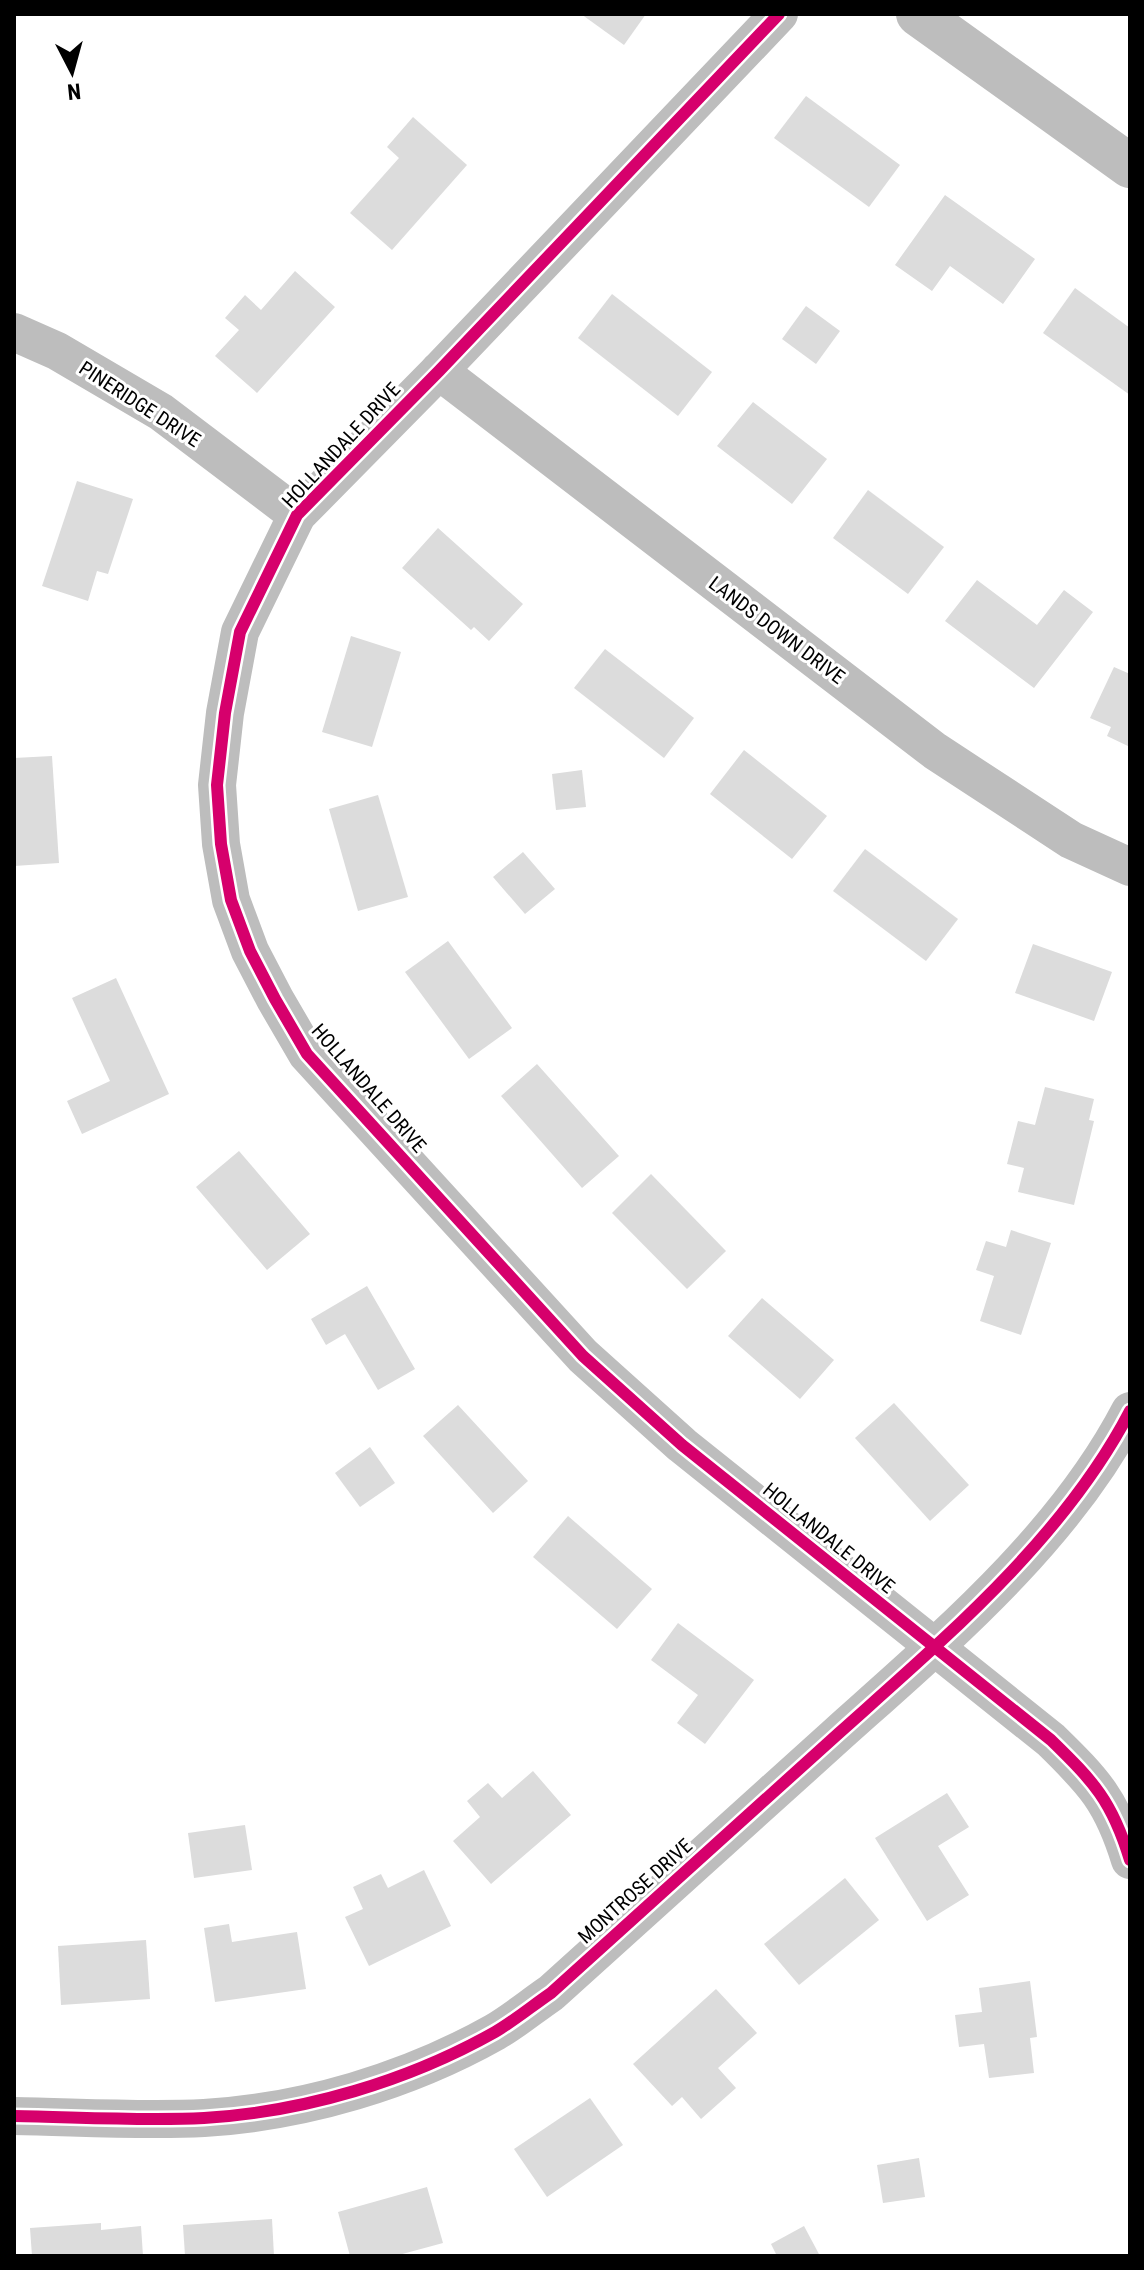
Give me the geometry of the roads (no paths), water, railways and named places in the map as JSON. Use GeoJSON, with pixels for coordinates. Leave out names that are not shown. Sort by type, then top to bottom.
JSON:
{"type":"FeatureCollection","features":[{"type":"Feature","properties":{"kind":"main road"},"geometry":{"type":"LineString","coordinates":[[932,18],[1130,166]]}},
{"type":"Feature","properties":{"kind":"street","name":"HOLLANDALE DRIVE"},"geometry":{"type":"LineString","coordinates":[[779,14],[439,371],[297,515],[240,632],[225,713],[217,785],[221,844],[231,900],[250,951],[307,1054],[583,1356],[682,1445],[1051,1740],[1093,1782],[1119,1824],[1130,1860]]}},
{"type":"Feature","properties":{"kind":"street","name":"PINERIDGE DRIVE"},"geometry":{"type":"LineString","coordinates":[[14,332],[57,351],[161,412],[297,515]]}},
{"type":"Feature","properties":{"kind":"street","name":"LANDS DOWN DRIVE"},"geometry":{"type":"LineString","coordinates":[[439,371],[935,751],[1071,840],[1130,867]]}},
{"type":"Feature","properties":{"kind":"street","name":"MONTROSE DRIVE"},"geometry":{"type":"LineString","coordinates":[[14,2116],[204,2118],[277,2109],[350,2092],[449,2055],[497,2031],[551,1993],[934,1648],[1055,1525],[1108,1453],[1130,1411]]}}]}
